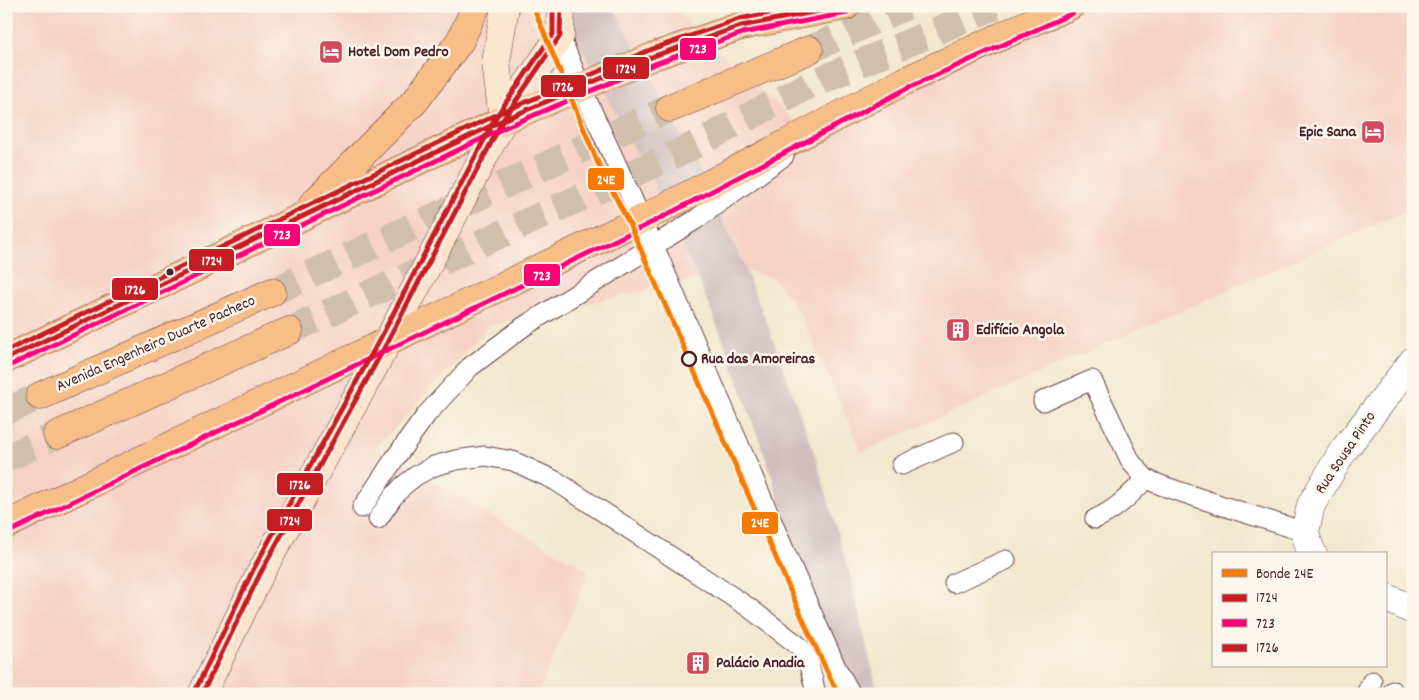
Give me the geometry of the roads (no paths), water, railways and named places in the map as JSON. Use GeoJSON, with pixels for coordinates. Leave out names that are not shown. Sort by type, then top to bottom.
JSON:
{"type":"FeatureCollection","features":[{"type":"Feature","properties":{"kind":"main road"},"geometry":{"type":"LineString","coordinates":[[300,217],[416,100],[460,41],[476,6]]}},
{"type":"Feature","properties":{"kind":"main road"},"geometry":{"type":"LineString","coordinates":[[503,120],[496,62],[505,6]]}},
{"type":"Feature","properties":{"kind":"main road"},"geometry":{"type":"LineString","coordinates":[[202,694],[260,574],[388,341],[503,120],[560,36],[561,6]]}},
{"type":"Feature","properties":{"kind":"main road"},"geometry":{"type":"LineString","coordinates":[[6,360],[503,120],[654,56],[741,26],[846,6]]}},
{"type":"Feature","properties":{"kind":"main road"},"geometry":{"type":"LineString","coordinates":[[6,524],[641,219],[848,110],[951,60],[1070,6]]}},
{"type":"Feature","properties":{"kind":"main road"},"geometry":{"type":"LineString","coordinates":[[670,108],[809,50]]}},
{"type":"Feature","properties":{"kind":"main road","name":"Avenida Engenheiro Duarte Pacheco"},"geometry":{"type":"LineString","coordinates":[[40,396],[272,292]]}},
{"type":"Feature","properties":{"kind":"main road"},"geometry":{"type":"LineString","coordinates":[[57,435],[289,331]]}},
{"type":"Feature","properties":{"kind":"street","name":"Rua Sousa Pinto"},"geometry":{"type":"LineString","coordinates":[[1309,543],[1311,505],[1343,451],[1413,360]]}},
{"type":"Feature","properties":{"kind":"street"},"geometry":{"type":"LineString","coordinates":[[1386,597],[1413,610]]}},
{"type":"Feature","properties":{"kind":"lane"},"geometry":{"type":"LineString","coordinates":[[560,36],[581,87],[654,246],[837,670],[851,694]]}},
{"type":"Feature","properties":{"kind":"lane"},"geometry":{"type":"LineString","coordinates":[[362,508],[427,414],[470,367],[523,327],[695,220],[848,110]]}},
{"type":"Feature","properties":{"kind":"lane"},"geometry":{"type":"LineString","coordinates":[[1043,401],[1092,380],[1131,462],[1146,479],[1220,506],[1309,543]]}},
{"type":"Feature","properties":{"kind":"lane"},"geometry":{"type":"LineString","coordinates":[[902,465],[954,442]]}},
{"type":"Feature","properties":{"kind":"lane"},"geometry":{"type":"LineString","coordinates":[[378,519],[393,497],[404,486],[417,475],[434,466],[456,460],[485,456],[513,461],[556,481],[748,607],[800,646],[804,651],[812,673],[816,694]]}},
{"type":"Feature","properties":{"kind":"lane"},"geometry":{"type":"LineString","coordinates":[[1095,519],[1105,515],[1125,501],[1146,479]]}},
{"type":"Feature","properties":{"kind":"lane"},"geometry":{"type":"LineString","coordinates":[[954,583],[1006,560]]}},
{"type":"Feature","properties":{"kind":"tunnel"},"geometry":{"type":"LineString","coordinates":[[809,50],[906,6]]}},
{"type":"Feature","properties":{"kind":"tunnel"},"geometry":{"type":"LineString","coordinates":[[289,331],[689,148],[809,85],[995,6]]}},
{"type":"Feature","properties":{"kind":"tunnel"},"geometry":{"type":"LineString","coordinates":[[272,292],[670,108]]}},
{"type":"Feature","properties":{"kind":"tunnel"},"geometry":{"type":"LineString","coordinates":[[6,411],[40,396]]}},
{"type":"Feature","properties":{"kind":"tunnel"},"geometry":{"type":"LineString","coordinates":[[6,458],[57,435]]}},
{"type":"Feature","properties":{"kind":"tram line","name":"24E"},"geometry":{"type":"LineString","coordinates":[[533,6],[597,161],[630,225],[808,631],[838,694]]}},
{"type":"Feature","properties":{"kind":"place","name":"Hotel Dom Pedro"},"geometry":{"type":"Point","coordinates":[331,52]}},
{"type":"Feature","properties":{"kind":"place","name":"Epic Sana"},"geometry":{"type":"Point","coordinates":[1373,132]}},
{"type":"Feature","properties":{"kind":"place","name":"Edifício Angola"},"geometry":{"type":"Point","coordinates":[958,330]}},
{"type":"Feature","properties":{"kind":"place","name":"Rua das Amoreiras"},"geometry":{"type":"Point","coordinates":[689,359]}},
{"type":"Feature","properties":{"kind":"place","name":"Palácio Anadia"},"geometry":{"type":"Point","coordinates":[698,663]}}]}
